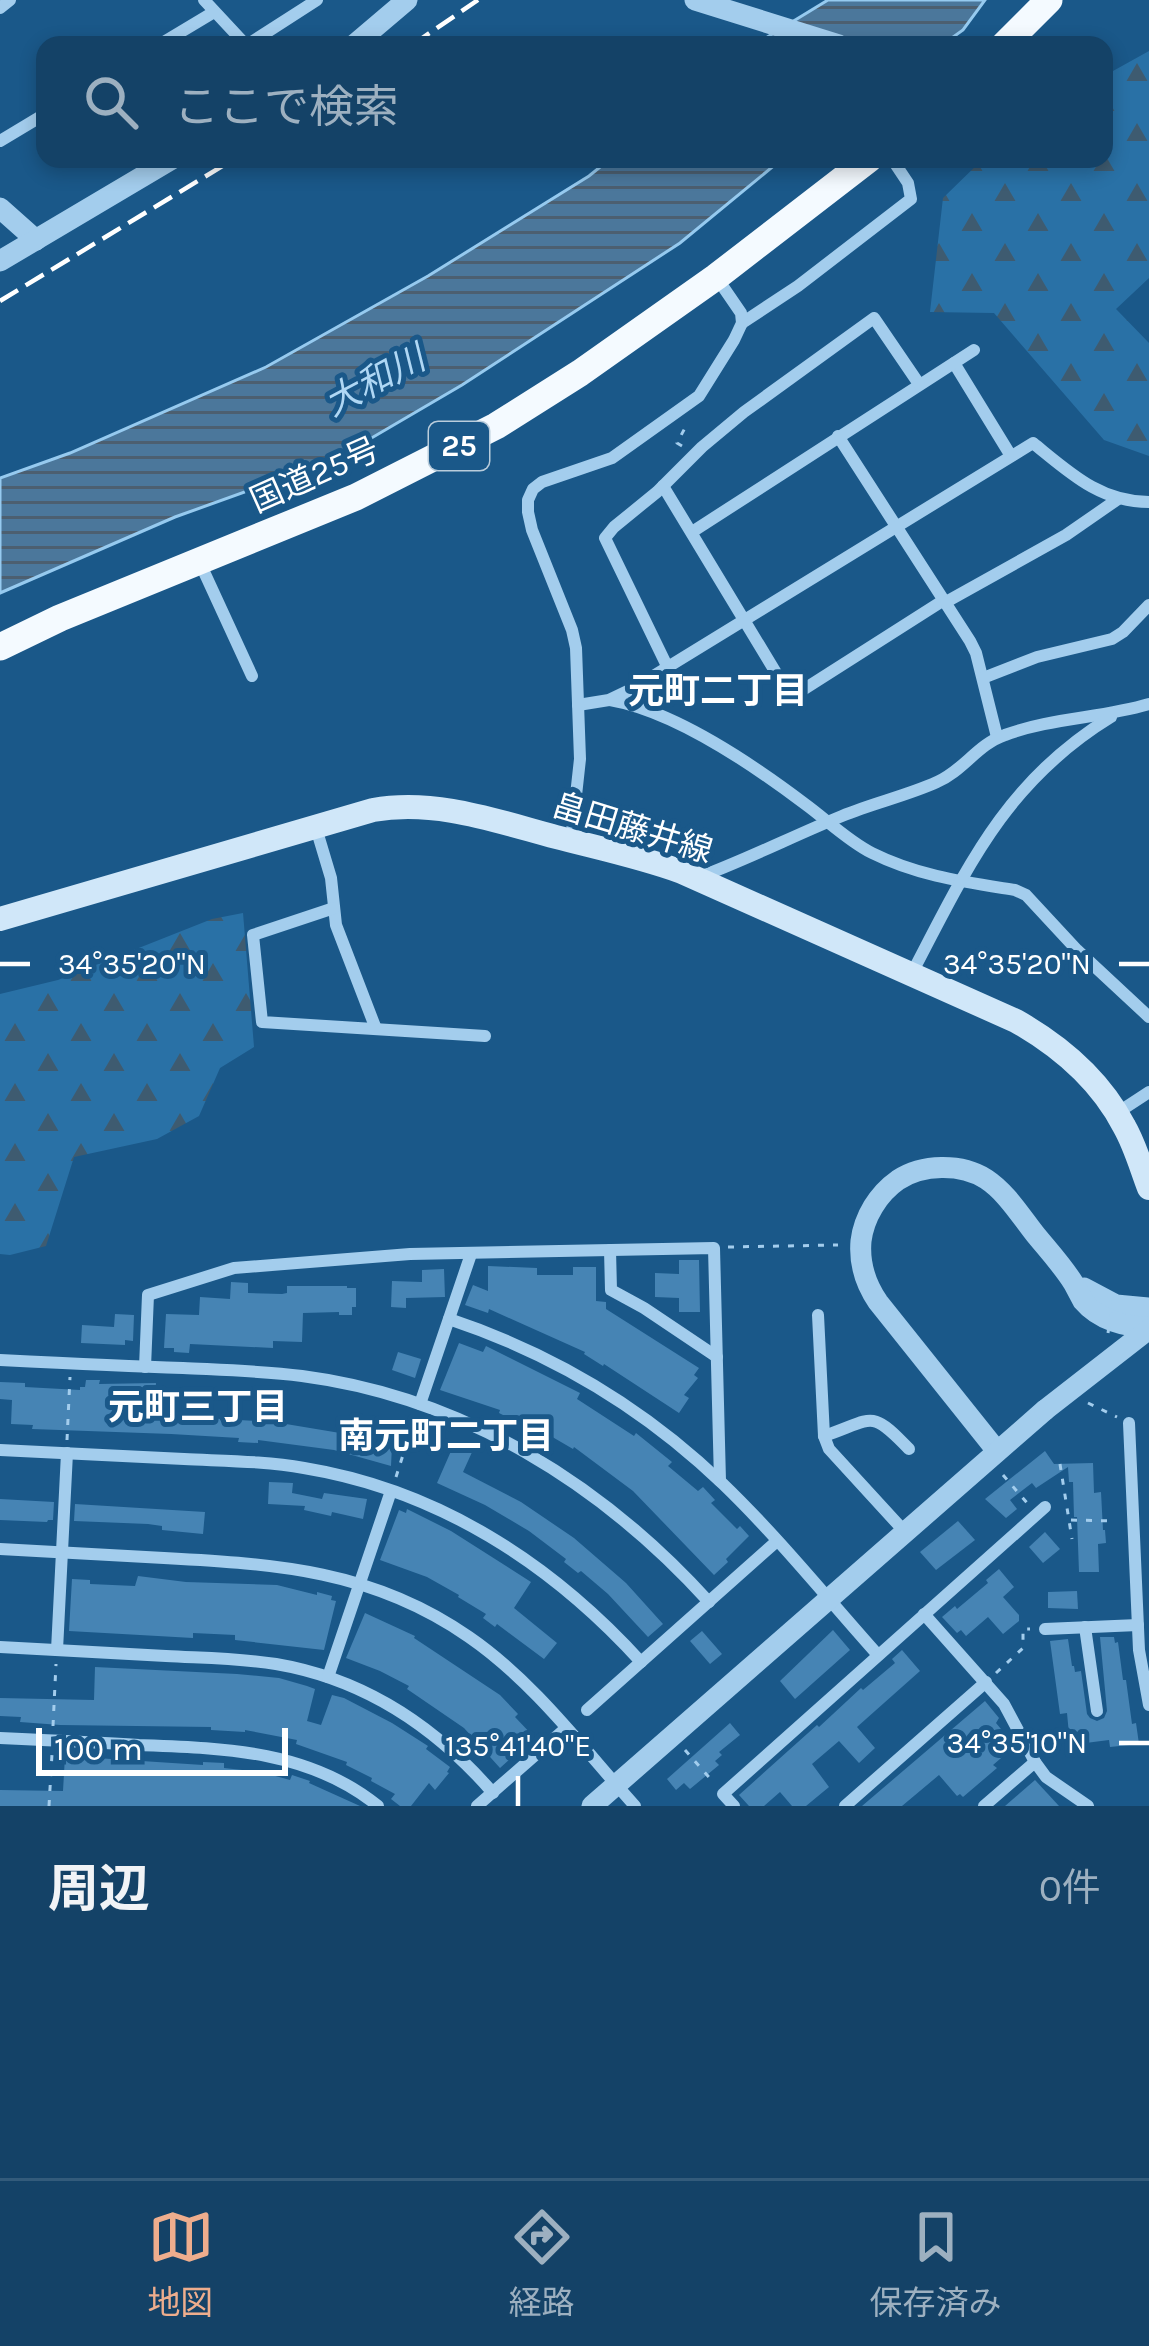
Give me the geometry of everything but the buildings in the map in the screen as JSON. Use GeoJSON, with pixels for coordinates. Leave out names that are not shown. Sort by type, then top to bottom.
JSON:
{"type":"FeatureCollection","features":[{"type":"Feature","properties":{"kind":"highway"},"geometry":{"type":"LineString","coordinates":[[1013,36],[1049,0]]}},
{"type":"Feature","properties":{"kind":"highway","name":"国道25号"},"geometry":{"type":"LineString","coordinates":[[0,647],[356,497],[475,438],[580,374],[857,168]]}},
{"type":"Feature","properties":{"kind":"main road","name":"畠田藤井線"},"geometry":{"type":"LineString","coordinates":[[0,920],[374,810],[432,807],[639,858],[696,878],[999,1012],[1050,1041],[1088,1076],[1130,1136],[1149,1188]]}},
{"type":"Feature","properties":{"kind":"street"},"geometry":{"type":"LineString","coordinates":[[0,8],[10,0]]}},
{"type":"Feature","properties":{"kind":"street"},"geometry":{"type":"LineString","coordinates":[[261,36],[317,0]]}},
{"type":"Feature","properties":{"kind":"street"},"geometry":{"type":"LineString","coordinates":[[364,36],[407,0]]}},
{"type":"Feature","properties":{"kind":"street"},"geometry":{"type":"LineString","coordinates":[[698,1],[810,36]]}},
{"type":"Feature","properties":{"kind":"street"},"geometry":{"type":"LineString","coordinates":[[171,36],[209,6],[238,36]]}},
{"type":"Feature","properties":{"kind":"street"},"geometry":{"type":"LineString","coordinates":[[0,141],[36,119]]}},
{"type":"Feature","properties":{"kind":"street"},"geometry":{"type":"LineString","coordinates":[[0,261],[157,168]]}},
{"type":"Feature","properties":{"kind":"street"},"geometry":{"type":"LineString","coordinates":[[742,322],[798,286],[910,199],[908,183],[898,168]]}},
{"type":"Feature","properties":{"kind":"street"},"geometry":{"type":"LineString","coordinates":[[0,208],[36,240]]}},
{"type":"Feature","properties":{"kind":"street"},"geometry":{"type":"LineString","coordinates":[[572,841],[579,782],[576,648],[532,530],[528,500],[542,482],[612,458],[698,395],[742,322],[716,277]]}},
{"type":"Feature","properties":{"kind":"street"},"geometry":{"type":"LineString","coordinates":[[667,666],[605,538],[614,527],[744,412],[874,318],[919,384]]}},
{"type":"Feature","properties":{"kind":"street"},"geometry":{"type":"LineString","coordinates":[[692,532],[974,350]]}},
{"type":"Feature","properties":{"kind":"street"},"geometry":{"type":"LineString","coordinates":[[954,363],[1011,456]]}},
{"type":"Feature","properties":{"kind":"street"},"geometry":{"type":"LineString","coordinates":[[838,436],[976,653],[997,737]]}},
{"type":"Feature","properties":{"kind":"street"},"geometry":{"type":"LineString","coordinates":[[578,705],[609,700],[1034,442],[1089,487],[1118,499],[1149,502]]}},
{"type":"Feature","properties":{"kind":"street"},"geometry":{"type":"LineString","coordinates":[[663,485],[787,691],[798,693],[945,601],[1066,535],[1118,499]]}},
{"type":"Feature","properties":{"kind":"street"},"geometry":{"type":"LineString","coordinates":[[199,562],[252,676]]}},
{"type":"Feature","properties":{"kind":"street"},"geometry":{"type":"LineString","coordinates":[[982,678],[1037,657],[1112,639],[1149,605]]}},
{"type":"Feature","properties":{"kind":"street"},"geometry":{"type":"LineString","coordinates":[[609,700],[648,709],[692,730],[867,851],[917,872],[1027,895],[1149,1017]]}},
{"type":"Feature","properties":{"kind":"street"},"geometry":{"type":"LineString","coordinates":[[696,878],[942,780],[997,737],[1149,704]]}},
{"type":"Feature","properties":{"kind":"street"},"geometry":{"type":"LineString","coordinates":[[912,973],[984,838],[1021,790],[1087,732],[1118,713]]}},
{"type":"Feature","properties":{"kind":"street"},"geometry":{"type":"LineString","coordinates":[[315,826],[332,878],[336,925],[376,1029]]}},
{"type":"Feature","properties":{"kind":"street"},"geometry":{"type":"LineString","coordinates":[[334,908],[253,935],[262,1022],[485,1036]]}},
{"type":"Feature","properties":{"kind":"street"},"geometry":{"type":"LineString","coordinates":[[1117,1113],[1149,1092]]}},
{"type":"Feature","properties":{"kind":"street"},"geometry":{"type":"LineString","coordinates":[[1000,1462],[872,1293],[862,1271],[866,1221],[885,1192],[915,1171],[938,1168],[987,1180],[1083,1300],[1100,1315],[1149,1328]]}},
{"type":"Feature","properties":{"kind":"street"},"geometry":{"type":"LineString","coordinates":[[145,1367],[148,1295],[234,1268],[410,1254],[714,1248],[720,1481]]}},
{"type":"Feature","properties":{"kind":"street"},"geometry":{"type":"LineString","coordinates":[[610,1250],[611,1290],[717,1357]]}},
{"type":"Feature","properties":{"kind":"street"},"geometry":{"type":"LineString","coordinates":[[419,1404],[471,1254]]}},
{"type":"Feature","properties":{"kind":"street"},"geometry":{"type":"LineString","coordinates":[[1073,1282],[1116,1305],[1149,1308]]}},
{"type":"Feature","properties":{"kind":"street"},"geometry":{"type":"LineString","coordinates":[[818,1315],[824,1436],[829,1449],[905,1532]]}},
{"type":"Feature","properties":{"kind":"street"},"geometry":{"type":"LineString","coordinates":[[449,1319],[512,1342],[574,1373],[645,1418],[720,1481],[878,1655]]}},
{"type":"Feature","properties":{"kind":"street"},"geometry":{"type":"LineString","coordinates":[[592,1806],[905,1532],[1000,1462],[1045,1410],[1149,1328]]}},
{"type":"Feature","properties":{"kind":"street"},"geometry":{"type":"LineString","coordinates":[[0,1360],[302,1376],[419,1404],[501,1438],[576,1483],[640,1532],[710,1602]]}},
{"type":"Feature","properties":{"kind":"street"},"geometry":{"type":"LineString","coordinates":[[824,1436],[871,1419],[884,1422],[909,1449]]}},
{"type":"Feature","properties":{"kind":"street"},"geometry":{"type":"LineString","coordinates":[[1130,1423],[1138,1625],[1149,1705]]}},
{"type":"Feature","properties":{"kind":"street"},"geometry":{"type":"LineString","coordinates":[[0,1450],[273,1464],[338,1475],[391,1491],[468,1522],[532,1562],[592,1611],[641,1662]]}},
{"type":"Feature","properties":{"kind":"street"},"geometry":{"type":"LineString","coordinates":[[57,1650],[67,1453]]}},
{"type":"Feature","properties":{"kind":"street"},"geometry":{"type":"LineString","coordinates":[[328,1677],[391,1491]]}},
{"type":"Feature","properties":{"kind":"street"},"geometry":{"type":"LineString","coordinates":[[734,1806],[723,1794],[1040,1510]]}},
{"type":"Feature","properties":{"kind":"street"},"geometry":{"type":"LineString","coordinates":[[587,1710],[777,1541]]}},
{"type":"Feature","properties":{"kind":"street"},"geometry":{"type":"LineString","coordinates":[[0,1549],[258,1563],[310,1570],[360,1584],[424,1610],[471,1638],[517,1677],[635,1806]]}},
{"type":"Feature","properties":{"kind":"street"},"geometry":{"type":"LineString","coordinates":[[924,1614],[1004,1704],[1046,1777],[1088,1806]]}},
{"type":"Feature","properties":{"kind":"street"},"geometry":{"type":"LineString","coordinates":[[1045,1629],[1138,1625]]}},
{"type":"Feature","properties":{"kind":"street"},"geometry":{"type":"LineString","coordinates":[[1085,1628],[1096,1711]]}},
{"type":"Feature","properties":{"kind":"street"},"geometry":{"type":"LineString","coordinates":[[0,1647],[251,1660],[302,1669],[371,1695],[427,1728],[493,1792]]}},
{"type":"Feature","properties":{"kind":"street"},"geometry":{"type":"LineString","coordinates":[[845,1806],[986,1682]]}},
{"type":"Feature","properties":{"kind":"street"},"geometry":{"type":"LineString","coordinates":[[477,1806],[565,1729]]}},
{"type":"Feature","properties":{"kind":"street"},"geometry":{"type":"LineString","coordinates":[[0,1738],[273,1756],[341,1781],[378,1806]]}},
{"type":"Feature","properties":{"kind":"street"},"geometry":{"type":"LineString","coordinates":[[985,1806],[1035,1762]]}},
{"type":"Feature","properties":{"kind":"path"},"geometry":{"type":"LineString","coordinates":[[677,442],[685,427]]}},
{"type":"Feature","properties":{"kind":"path"},"geometry":{"type":"LineString","coordinates":[[714,1248],[845,1244]]}},
{"type":"Feature","properties":{"kind":"path"},"geometry":{"type":"LineString","coordinates":[[1107,1341],[1114,1289]]}},
{"type":"Feature","properties":{"kind":"path"},"geometry":{"type":"LineString","coordinates":[[67,1453],[71,1363]]}},
{"type":"Feature","properties":{"kind":"path"},"geometry":{"type":"LineString","coordinates":[[1085,1402],[1130,1423]]}},
{"type":"Feature","properties":{"kind":"path"},"geometry":{"type":"LineString","coordinates":[[391,1491],[419,1404]]}},
{"type":"Feature","properties":{"kind":"path"},"geometry":{"type":"LineString","coordinates":[[1000,1462],[1040,1510]]}},
{"type":"Feature","properties":{"kind":"path"},"geometry":{"type":"LineString","coordinates":[[1060,1464],[1072,1539]]}},
{"type":"Feature","properties":{"kind":"path"},"geometry":{"type":"LineString","coordinates":[[1070,1520],[1102,1520]]}},
{"type":"Feature","properties":{"kind":"path"},"geometry":{"type":"LineString","coordinates":[[986,1682],[1024,1648],[1024,1629],[1045,1629]]}},
{"type":"Feature","properties":{"kind":"path"},"geometry":{"type":"LineString","coordinates":[[684,1748],[723,1794]]}},
{"type":"Feature","properties":{"kind":"green space"},"geometry":{"type":"Polygon","coordinates":[[[1149,51],[1149,278],[1116,309],[1149,343],[1149,456],[1104,440],[994,313],[930,312],[943,198],[974,168],[1113,168],[1113,71],[1149,51]]]}},
{"type":"Feature","properties":{"kind":"green space"},"geometry":{"type":"Polygon","coordinates":[[[243,913],[254,1047],[220,1068],[199,1116],[157,1139],[74,1157],[46,1246],[0,1254],[0,994],[58,980],[212,919],[243,913]]]}},
{"type":"Feature","properties":{"kind":"water"},"geometry":{"type":"Polygon","coordinates":[[[828,0],[985,0],[955,36],[769,36],[828,0]]]}},
{"type":"Feature","properties":{"kind":"water","name":"大和川"},"geometry":{"type":"Polygon","coordinates":[[[599,168],[771,168],[680,243],[462,385],[334,460],[175,517],[0,593],[0,478],[70,453],[266,367],[428,276],[599,168]]]}},
{"type":"Feature","properties":{"kind":"railway"},"geometry":{"type":"LineString","coordinates":[[425,36],[478,0]]}},
{"type":"Feature","properties":{"kind":"railway"},"geometry":{"type":"LineString","coordinates":[[0,301],[219,168]]}},
{"type":"Feature","properties":{"kind":"district","name":"元町二丁目"},"geometry":{"type":"Point","coordinates":[718,690]}},
{"type":"Feature","properties":{"kind":"district","name":"元町三丁目"},"geometry":{"type":"Point","coordinates":[198,1406]}},
{"type":"Feature","properties":{"kind":"district","name":"南元町二丁目"},"geometry":{"type":"Point","coordinates":[446,1435]}}]}
